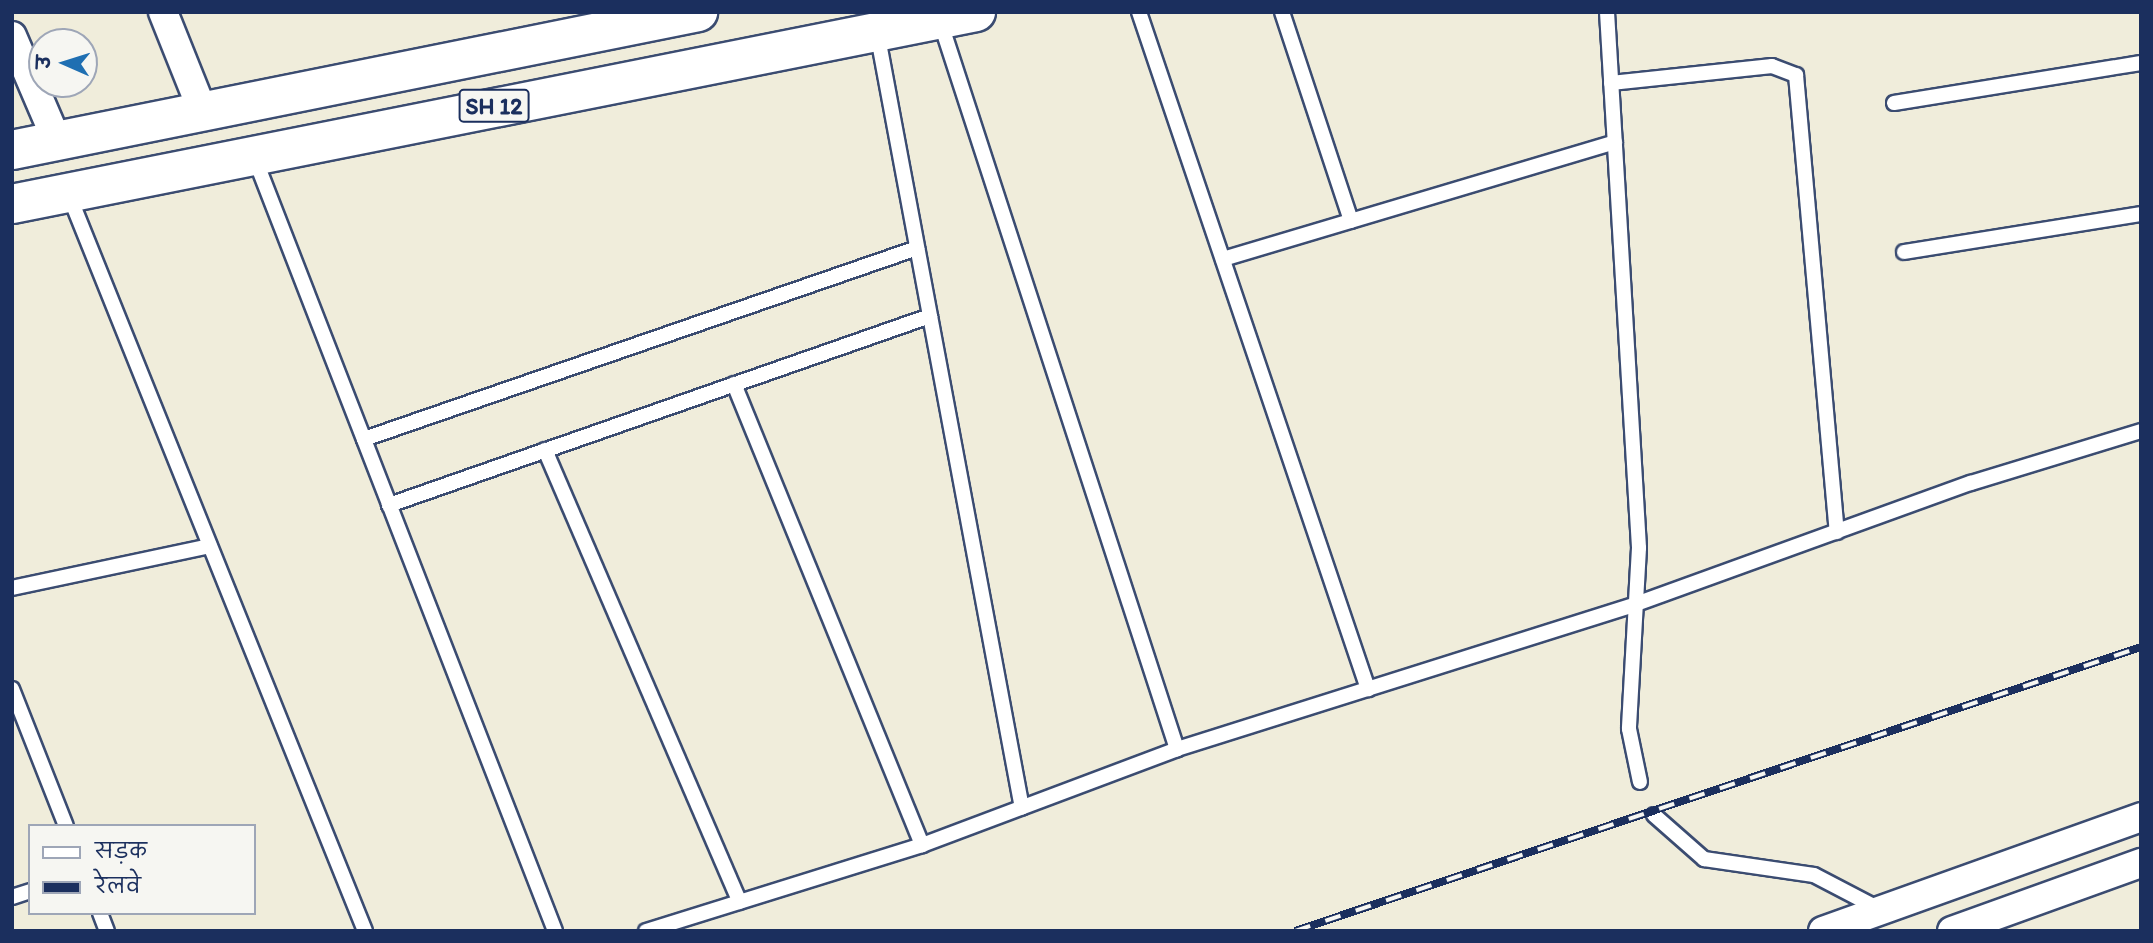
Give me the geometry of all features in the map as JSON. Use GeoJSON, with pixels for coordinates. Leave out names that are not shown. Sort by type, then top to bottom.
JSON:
{"type":"FeatureCollection","features":[{"type":"Feature","properties":{"kind":"main road","name":"SH 12"},"geometry":{"type":"LineString","coordinates":[[12,150],[698,12]]}},
{"type":"Feature","properties":{"kind":"main road","name":"SH 12"},"geometry":{"type":"LineString","coordinates":[[12,204],[958,16]]}},
{"type":"Feature","properties":{"kind":"street"},"geometry":{"type":"LineString","coordinates":[[163,12],[204,112]]}},
{"type":"Feature","properties":{"kind":"street"},"geometry":{"type":"LineString","coordinates":[[12,36],[57,141]]}},
{"type":"Feature","properties":{"kind":"street"},"geometry":{"type":"LineString","coordinates":[[1822,931],[2141,817]]}},
{"type":"Feature","properties":{"kind":"street"},"geometry":{"type":"LineString","coordinates":[[1952,931],[2141,863]]}},
{"type":"Feature","properties":{"kind":"lane"},"geometry":{"type":"LineString","coordinates":[[1139,12],[1368,689]]}},
{"type":"Feature","properties":{"kind":"lane"},"geometry":{"type":"LineString","coordinates":[[1282,12],[1351,220]]}},
{"type":"Feature","properties":{"kind":"lane"},"geometry":{"type":"LineString","coordinates":[[1607,12],[1639,548],[1629,729],[1640,782]]}},
{"type":"Feature","properties":{"kind":"lane"},"geometry":{"type":"LineString","coordinates":[[958,16],[1177,749]]}},
{"type":"Feature","properties":{"kind":"lane"},"geometry":{"type":"LineString","coordinates":[[877,31],[1022,808]]}},
{"type":"Feature","properties":{"kind":"lane"},"geometry":{"type":"LineString","coordinates":[[1895,103],[2141,62]]}},
{"type":"Feature","properties":{"kind":"lane"},"geometry":{"type":"LineString","coordinates":[[1611,83],[1772,66],[1796,75],[1837,532]]}},
{"type":"Feature","properties":{"kind":"lane"},"geometry":{"type":"LineString","coordinates":[[1223,259],[1615,142]]}},
{"type":"Feature","properties":{"kind":"lane"},"geometry":{"type":"LineString","coordinates":[[254,155],[555,931]]}},
{"type":"Feature","properties":{"kind":"lane"},"geometry":{"type":"LineString","coordinates":[[68,192],[365,931]]}},
{"type":"Feature","properties":{"kind":"lane"},"geometry":{"type":"LineString","coordinates":[[1904,252],[2141,214]]}},
{"type":"Feature","properties":{"kind":"lane"},"geometry":{"type":"LineString","coordinates":[[364,439],[917,248]]}},
{"type":"Feature","properties":{"kind":"lane"},"geometry":{"type":"LineString","coordinates":[[389,505],[930,316]]}},
{"type":"Feature","properties":{"kind":"lane"},"geometry":{"type":"LineString","coordinates":[[734,384],[922,845]]}},
{"type":"Feature","properties":{"kind":"lane"},"geometry":{"type":"LineString","coordinates":[[646,931],[922,845],[1177,749],[1636,604],[1837,532],[2141,431]]}},
{"type":"Feature","properties":{"kind":"lane"},"geometry":{"type":"LineString","coordinates":[[545,450],[740,902]]}},
{"type":"Feature","properties":{"kind":"lane"},"geometry":{"type":"LineString","coordinates":[[12,588],[210,546]]}},
{"type":"Feature","properties":{"kind":"lane"},"geometry":{"type":"LineString","coordinates":[[12,689],[65,824]]}},
{"type":"Feature","properties":{"kind":"lane"},"geometry":{"type":"LineString","coordinates":[[1654,815],[1704,859],[1814,875],[1880,910]]}},
{"type":"Feature","properties":{"kind":"railway"},"geometry":{"type":"LineString","coordinates":[[1295,931],[2141,647]]}}]}
